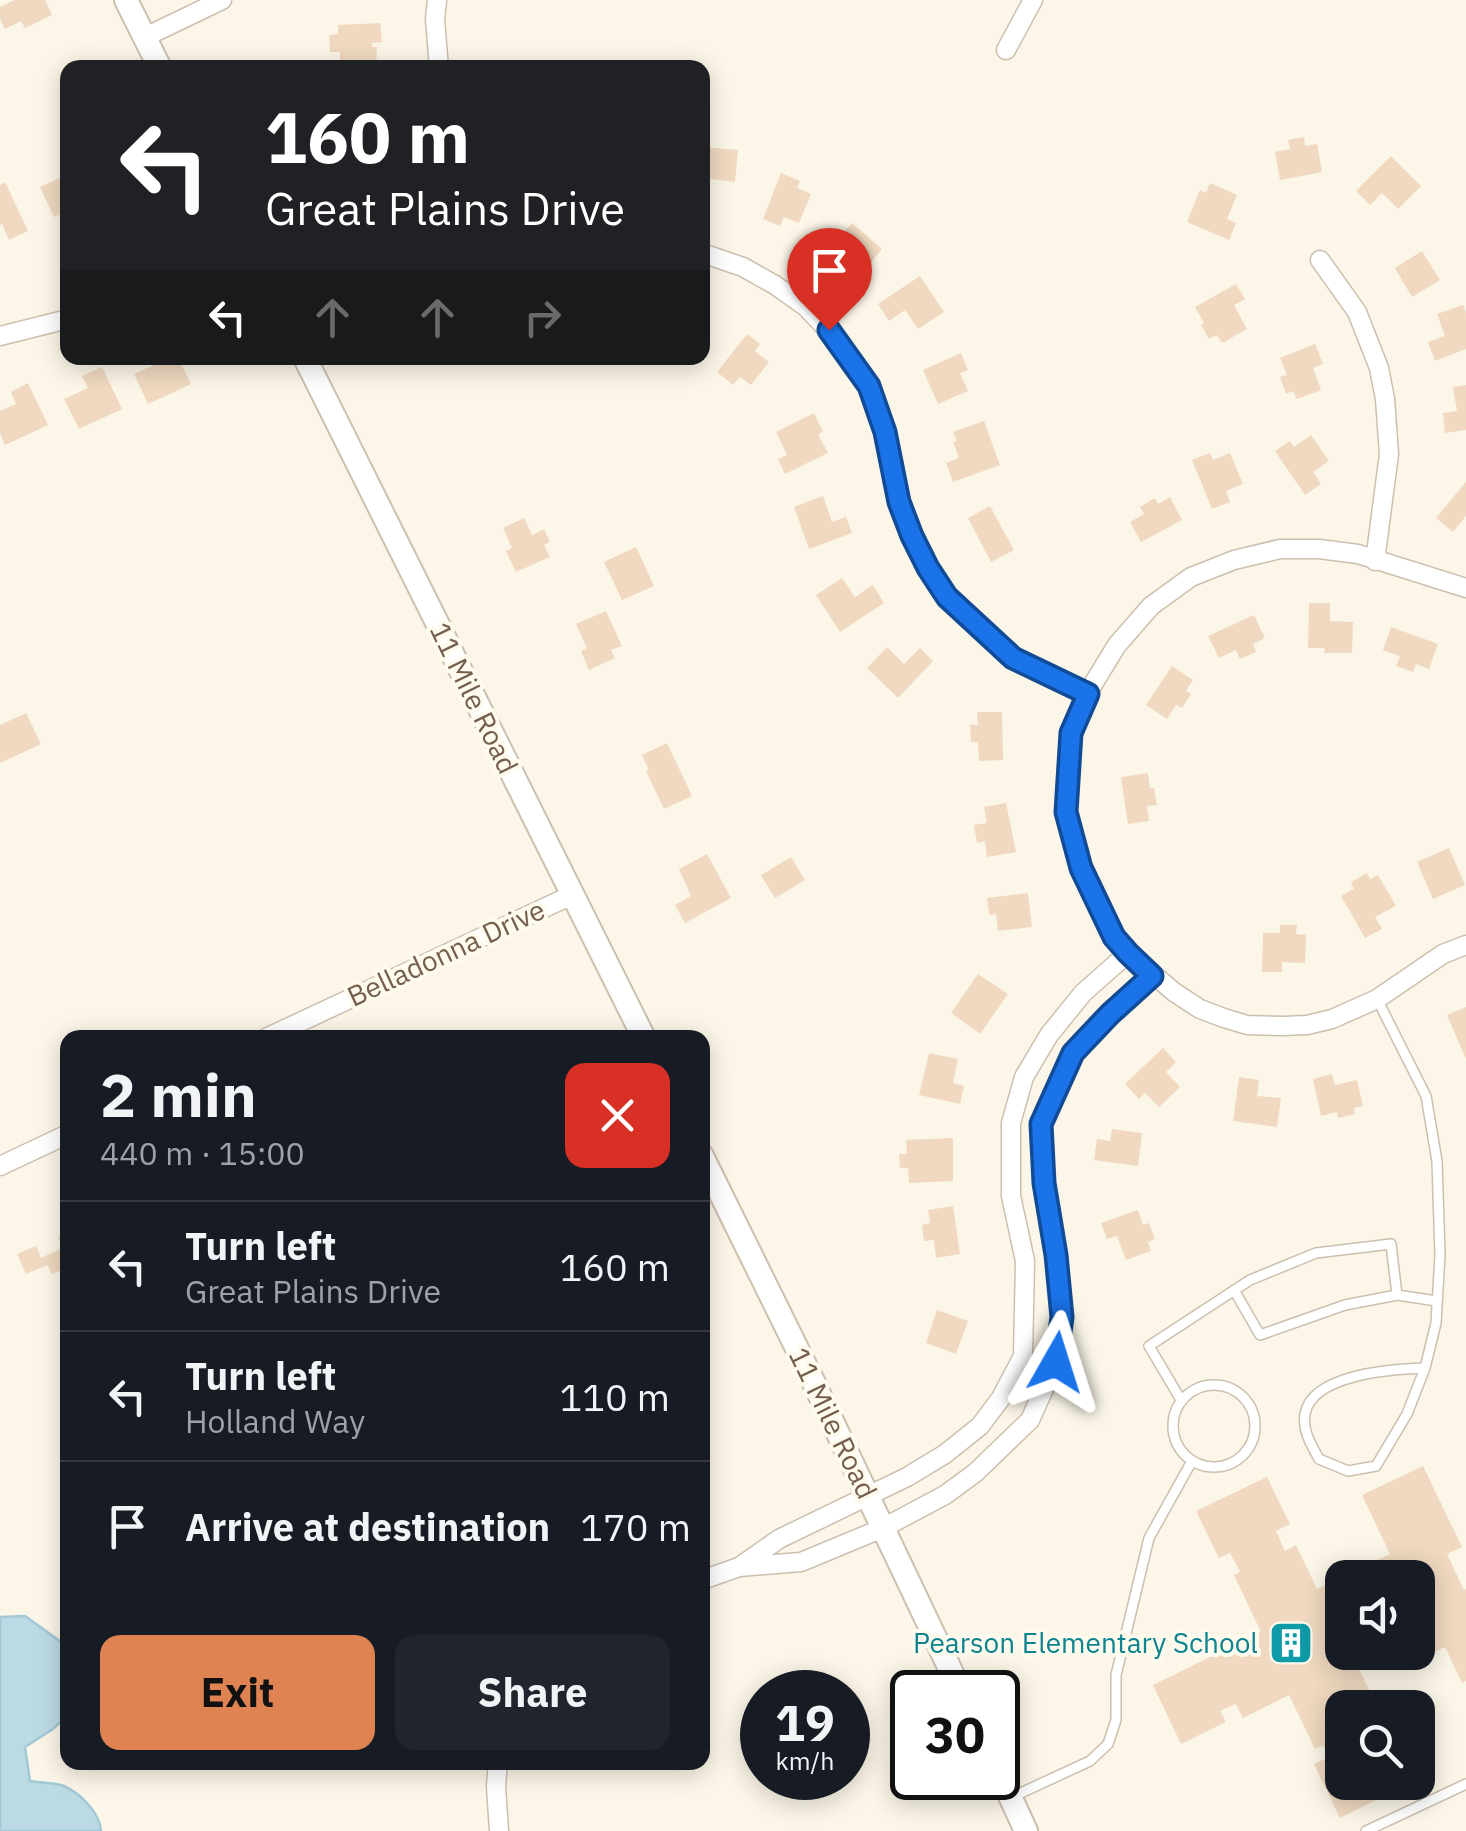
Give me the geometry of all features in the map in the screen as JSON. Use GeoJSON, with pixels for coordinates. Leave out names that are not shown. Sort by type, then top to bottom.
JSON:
{"type":"FeatureCollection","features":[{"type":"Feature","properties":{"kind":"street"},"geometry":{"type":"LineString","coordinates":[[126,0],[156,60]]}},
{"type":"Feature","properties":{"kind":"street"},"geometry":{"type":"LineString","coordinates":[[144,36],[222,0]]}},
{"type":"Feature","properties":{"kind":"street"},"geometry":{"type":"LineString","coordinates":[[437,0],[438,60]]}},
{"type":"Feature","properties":{"kind":"street"},"geometry":{"type":"LineString","coordinates":[[1006,50],[1033,0]]}},
{"type":"Feature","properties":{"kind":"street"},"geometry":{"type":"LineString","coordinates":[[710,256],[743,268],[806,307],[829,330],[869,386],[885,432],[899,502],[928,568],[947,597],[1013,658],[1088,694]]}},
{"type":"Feature","properties":{"kind":"street"},"geometry":{"type":"LineString","coordinates":[[1320,260],[1357,312],[1379,368],[1385,399],[1389,454],[1375,560]]}},
{"type":"Feature","properties":{"kind":"street"},"geometry":{"type":"LineString","coordinates":[[0,336],[60,321]]}},
{"type":"Feature","properties":{"kind":"street","name":"11 Mile Road"},"geometry":{"type":"LineString","coordinates":[[308,365],[640,1030]]}},
{"type":"Feature","properties":{"kind":"street"},"geometry":{"type":"LineString","coordinates":[[1466,588],[1358,554],[1319,549],[1280,550],[1234,560],[1191,577],[1151,606],[1128,632],[1088,694],[1071,733],[1066,812],[1081,868],[1114,937],[1152,976],[1200,1008],[1247,1025],[1307,1024],[1332,1019],[1377,999],[1444,954],[1466,944]]}},
{"type":"Feature","properties":{"kind":"street","name":"Belladonna Drive"},"geometry":{"type":"LineString","coordinates":[[283,1030],[572,895]]}},
{"type":"Feature","properties":{"kind":"street"},"geometry":{"type":"LineString","coordinates":[[739,1568],[779,1539],[945,1454],[980,1426],[1001,1398],[1022,1356],[1026,1261],[1011,1196],[1011,1123],[1024,1077],[1049,1035],[1083,993],[1128,953]]}},
{"type":"Feature","properties":{"kind":"street"},"geometry":{"type":"LineString","coordinates":[[710,1577],[739,1568],[801,1562],[884,1528],[945,1495],[999,1452],[1030,1420],[1056,1362],[1062,1317],[1044,1183],[1041,1124],[1073,1053],[1152,976]]}},
{"type":"Feature","properties":{"kind":"street"},"geometry":{"type":"LineString","coordinates":[[1049,1035],[1073,1053]]}},
{"type":"Feature","properties":{"kind":"street"},"geometry":{"type":"LineString","coordinates":[[1011,1123],[1041,1124]]}},
{"type":"Feature","properties":{"kind":"street"},"geometry":{"type":"LineString","coordinates":[[0,1166],[60,1138]]}},
{"type":"Feature","properties":{"kind":"street","name":"11 Mile Road"},"geometry":{"type":"LineString","coordinates":[[710,1172],[951,1670]]}},
{"type":"Feature","properties":{"kind":"street"},"geometry":{"type":"LineString","coordinates":[[1026,1261],[1056,1255]]}},
{"type":"Feature","properties":{"kind":"street"},"geometry":{"type":"LineString","coordinates":[[980,1426],[999,1452]]}},
{"type":"Feature","properties":{"kind":"street"},"geometry":{"type":"LineString","coordinates":[[497,1770],[498,1831]]}},
{"type":"Feature","properties":{"kind":"street"},"geometry":{"type":"LineString","coordinates":[[1011,1800],[1026,1831]]}},
{"type":"Feature","properties":{"kind":"lane"},"geometry":{"type":"LineString","coordinates":[[1377,999],[1426,1096],[1437,1161],[1440,1255],[1436,1323],[1425,1368],[1406,1414],[1376,1466],[1348,1471],[1319,1459],[1307,1437],[1305,1413],[1315,1394],[1344,1379],[1396,1368],[1425,1368]]}},
{"type":"Feature","properties":{"kind":"lane"},"geometry":{"type":"LineString","coordinates":[[1181,1400],[1149,1346],[1250,1280],[1316,1253],[1391,1244],[1397,1295]]}},
{"type":"Feature","properties":{"kind":"lane"},"geometry":{"type":"LineString","coordinates":[[1234,1290],[1260,1334],[1345,1305],[1397,1295],[1437,1301]]}},
{"type":"Feature","properties":{"kind":"lane"},"geometry":{"type":"LineString","coordinates":[[1203,1385],[1230,1387],[1250,1405],[1255,1432],[1251,1444],[1231,1464],[1204,1466],[1192,1460],[1181,1452],[1171,1428],[1174,1412],[1181,1400],[1203,1385]]}},
{"type":"Feature","properties":{"kind":"lane"},"geometry":{"type":"LineString","coordinates":[[1020,1793],[1090,1760],[1108,1744],[1116,1720],[1116,1675],[1149,1538],[1192,1460]]}},
{"type":"Feature","properties":{"kind":"lane"},"geometry":{"type":"LineString","coordinates":[[1366,1831],[1466,1784]]}},
{"type":"Feature","properties":{"kind":"water"},"geometry":{"type":"Polygon","coordinates":[[[25,1616],[60,1641],[60,1722],[25,1747],[30,1781],[60,1785],[77,1794],[93,1811],[101,1831],[0,1831],[0,1617],[25,1616]]]}},
{"type":"Feature","properties":{"kind":"building"},"geometry":{"type":"Polygon","coordinates":[[[15,0],[45,0],[52,15],[25,28],[21,21],[5,29],[0,7],[15,0]]]}},
{"type":"Feature","properties":{"kind":"building"},"geometry":{"type":"Polygon","coordinates":[[[380,23],[382,42],[372,43],[372,47],[377,47],[376,60],[340,60],[340,52],[330,52],[329,35],[338,34],[338,25],[380,23]]]}},
{"type":"Feature","properties":{"kind":"building"},"geometry":{"type":"Polygon","coordinates":[[[1304,137],[1305,146],[1317,144],[1322,172],[1280,180],[1275,152],[1290,149],[1288,140],[1304,137]]]}},
{"type":"Feature","properties":{"kind":"building"},"geometry":{"type":"Polygon","coordinates":[[[710,148],[738,150],[735,182],[710,179],[710,148]]]}},
{"type":"Feature","properties":{"kind":"building"},"geometry":{"type":"Polygon","coordinates":[[[1391,156],[1421,186],[1398,209],[1382,193],[1370,205],[1356,191],[1391,156]]]}},
{"type":"Feature","properties":{"kind":"building"},"geometry":{"type":"Polygon","coordinates":[[[781,173],[800,181],[797,188],[811,194],[799,223],[784,217],[780,226],[763,219],[781,173]]]}},
{"type":"Feature","properties":{"kind":"building"},"geometry":{"type":"Polygon","coordinates":[[[60,178],[60,214],[54,217],[40,187],[60,178]]]}},
{"type":"Feature","properties":{"kind":"building"},"geometry":{"type":"Polygon","coordinates":[[[5,182],[28,231],[9,240],[0,225],[0,185],[5,182]]]}},
{"type":"Feature","properties":{"kind":"building"},"geometry":{"type":"Polygon","coordinates":[[[1210,183],[1237,195],[1227,219],[1236,223],[1229,240],[1187,222],[1200,190],[1206,193],[1210,183]]]}},
{"type":"Feature","properties":{"kind":"building"},"geometry":{"type":"Polygon","coordinates":[[[852,223],[882,249],[861,274],[842,258],[837,264],[821,250],[838,229],[843,233],[852,223]]]}},
{"type":"Feature","properties":{"kind":"building"},"geometry":{"type":"Polygon","coordinates":[[[1422,251],[1440,280],[1412,297],[1395,268],[1422,251]]]}},
{"type":"Feature","properties":{"kind":"building"},"geometry":{"type":"Polygon","coordinates":[[[920,276],[944,312],[918,329],[905,310],[889,321],[878,304],[920,276]]]}},
{"type":"Feature","properties":{"kind":"building"},"geometry":{"type":"Polygon","coordinates":[[[1236,284],[1245,299],[1234,305],[1247,329],[1222,343],[1217,335],[1209,339],[1195,307],[1236,284]]]}},
{"type":"Feature","properties":{"kind":"building"},"geometry":{"type":"Polygon","coordinates":[[[1463,305],[1466,349],[1435,361],[1428,342],[1445,336],[1437,314],[1463,305]]]}},
{"type":"Feature","properties":{"kind":"building"},"geometry":{"type":"Polygon","coordinates":[[[747,334],[760,344],[755,351],[769,362],[751,385],[740,377],[733,385],[717,372],[747,334]]]}},
{"type":"Feature","properties":{"kind":"building"},"geometry":{"type":"Polygon","coordinates":[[[1315,344],[1323,364],[1313,368],[1321,390],[1297,399],[1293,391],[1286,394],[1280,377],[1287,375],[1280,358],[1315,344]]]}},
{"type":"Feature","properties":{"kind":"building"},"geometry":{"type":"Polygon","coordinates":[[[961,353],[968,370],[960,373],[968,391],[938,404],[923,370],[961,353]]]}},
{"type":"Feature","properties":{"kind":"building"},"geometry":{"type":"Polygon","coordinates":[[[154,365],[182,365],[191,384],[148,404],[134,374],[154,365]]]}},
{"type":"Feature","properties":{"kind":"building"},"geometry":{"type":"Polygon","coordinates":[[[102,367],[122,409],[79,429],[64,399],[88,388],[82,376],[102,367]]]}},
{"type":"Feature","properties":{"kind":"building"},"geometry":{"type":"Polygon","coordinates":[[[28,383],[48,425],[5,445],[0,433],[0,411],[16,404],[11,392],[28,383]]]}},
{"type":"Feature","properties":{"kind":"building"},"geometry":{"type":"Polygon","coordinates":[[[1466,385],[1466,430],[1445,433],[1443,413],[1457,411],[1453,387],[1466,385]]]}},
{"type":"Feature","properties":{"kind":"building"},"geometry":{"type":"Polygon","coordinates":[[[814,413],[823,432],[818,434],[828,453],[785,474],[778,459],[787,455],[776,432],[814,413]]]}},
{"type":"Feature","properties":{"kind":"building"},"geometry":{"type":"Polygon","coordinates":[[[984,421],[1000,465],[953,482],[946,463],[959,458],[953,432],[984,421]]]}},
{"type":"Feature","properties":{"kind":"building"},"geometry":{"type":"Polygon","coordinates":[[[1311,435],[1329,461],[1313,472],[1321,484],[1305,495],[1275,451],[1290,441],[1294,447],[1311,435]]]}},
{"type":"Feature","properties":{"kind":"building"},"geometry":{"type":"Polygon","coordinates":[[[1210,453],[1213,460],[1230,453],[1243,484],[1226,491],[1230,502],[1212,509],[1192,460],[1210,453]]]}},
{"type":"Feature","properties":{"kind":"building"},"geometry":{"type":"Polygon","coordinates":[[[1466,482],[1466,516],[1453,532],[1436,518],[1466,482]]]}},
{"type":"Feature","properties":{"kind":"building"},"geometry":{"type":"Polygon","coordinates":[[[823,496],[832,522],[846,517],[852,533],[809,549],[794,507],[823,496]]]}},
{"type":"Feature","properties":{"kind":"building"},"geometry":{"type":"Polygon","coordinates":[[[1170,497],[1182,520],[1141,542],[1130,522],[1144,514],[1140,507],[1155,498],[1158,504],[1170,497]]]}},
{"type":"Feature","properties":{"kind":"building"},"geometry":{"type":"Polygon","coordinates":[[[990,506],[1014,550],[991,562],[968,518],[990,506]]]}},
{"type":"Feature","properties":{"kind":"building"},"geometry":{"type":"Polygon","coordinates":[[[524,518],[532,535],[544,529],[550,542],[544,545],[550,557],[516,572],[506,551],[512,548],[503,528],[524,518]]]}},
{"type":"Feature","properties":{"kind":"building"},"geometry":{"type":"Polygon","coordinates":[[[636,547],[654,586],[622,600],[604,562],[636,547]]]}},
{"type":"Feature","properties":{"kind":"building"},"geometry":{"type":"Polygon","coordinates":[[[842,578],[855,597],[873,585],[884,603],[840,632],[816,595],[842,578]]]}},
{"type":"Feature","properties":{"kind":"building"},"geometry":{"type":"Polygon","coordinates":[[[1309,603],[1330,603],[1330,621],[1353,622],[1352,653],[1324,653],[1325,648],[1308,648],[1309,603]]]}},
{"type":"Feature","properties":{"kind":"building"},"geometry":{"type":"Polygon","coordinates":[[[606,611],[622,646],[611,650],[615,658],[589,670],[581,651],[587,648],[576,624],[606,611]]]}},
{"type":"Feature","properties":{"kind":"building"},"geometry":{"type":"Polygon","coordinates":[[[1254,615],[1265,638],[1253,644],[1256,652],[1240,659],[1236,650],[1219,658],[1208,636],[1254,615]]]}},
{"type":"Feature","properties":{"kind":"building"},"geometry":{"type":"Polygon","coordinates":[[[1391,627],[1438,644],[1429,669],[1416,664],[1413,672],[1396,666],[1400,656],[1383,650],[1391,627]]]}},
{"type":"Feature","properties":{"kind":"building"},"geometry":{"type":"Polygon","coordinates":[[[887,647],[904,664],[920,648],[933,661],[898,698],[867,668],[887,647]]]}},
{"type":"Feature","properties":{"kind":"building"},"geometry":{"type":"Polygon","coordinates":[[[1172,666],[1193,680],[1186,691],[1191,694],[1182,708],[1176,705],[1167,719],[1146,705],[1172,666]]]}},
{"type":"Feature","properties":{"kind":"building"},"geometry":{"type":"Polygon","coordinates":[[[977,712],[1002,712],[1003,760],[979,761],[978,742],[971,742],[970,725],[978,725],[977,712]]]}},
{"type":"Feature","properties":{"kind":"building"},"geometry":{"type":"Polygon","coordinates":[[[26,713],[41,744],[0,763],[0,725],[26,713]]]}},
{"type":"Feature","properties":{"kind":"building"},"geometry":{"type":"Polygon","coordinates":[[[667,743],[692,796],[664,809],[642,755],[667,743]]]}},
{"type":"Feature","properties":{"kind":"building"},"geometry":{"type":"Polygon","coordinates":[[[1148,773],[1157,805],[1147,806],[1149,821],[1128,824],[1121,777],[1148,773]]]}},
{"type":"Feature","properties":{"kind":"building"},"geometry":{"type":"Polygon","coordinates":[[[1006,803],[1016,852],[987,857],[985,841],[977,843],[974,825],[987,823],[984,807],[1006,803]]]}},
{"type":"Feature","properties":{"kind":"building"},"geometry":{"type":"Polygon","coordinates":[[[1449,848],[1465,885],[1433,899],[1417,862],[1449,848]]]}},
{"type":"Feature","properties":{"kind":"building"},"geometry":{"type":"Polygon","coordinates":[[[707,854],[731,898],[685,923],[675,905],[691,896],[679,869],[707,854]]]}},
{"type":"Feature","properties":{"kind":"building"},"geometry":{"type":"Polygon","coordinates":[[[791,857],[805,880],[775,898],[761,875],[791,857]]]}},
{"type":"Feature","properties":{"kind":"building"},"geometry":{"type":"Polygon","coordinates":[[[1367,873],[1370,879],[1378,875],[1396,906],[1375,917],[1382,929],[1365,938],[1341,896],[1354,889],[1351,882],[1367,873]]]}},
{"type":"Feature","properties":{"kind":"building"},"geometry":{"type":"Polygon","coordinates":[[[1028,893],[1032,927],[998,931],[996,914],[989,915],[987,898],[1028,893]]]}},
{"type":"Feature","properties":{"kind":"building"},"geometry":{"type":"Polygon","coordinates":[[[1280,925],[1297,925],[1296,934],[1306,935],[1305,963],[1282,962],[1282,972],[1262,972],[1263,933],[1280,933],[1280,925]]]}},
{"type":"Feature","properties":{"kind":"building"},"geometry":{"type":"Polygon","coordinates":[[[978,974],[1008,994],[980,1034],[951,1013],[978,974]]]}},
{"type":"Feature","properties":{"kind":"building"},"geometry":{"type":"Polygon","coordinates":[[[1466,1007],[1466,1059],[1447,1015],[1466,1007]]]}},
{"type":"Feature","properties":{"kind":"building"},"geometry":{"type":"Polygon","coordinates":[[[1163,1048],[1176,1062],[1166,1072],[1180,1087],[1159,1107],[1145,1093],[1139,1099],[1125,1084],[1163,1048]]]}},
{"type":"Feature","properties":{"kind":"building"},"geometry":{"type":"Polygon","coordinates":[[[929,1053],[958,1059],[953,1083],[964,1086],[960,1104],[919,1095],[929,1053]]]}},
{"type":"Feature","properties":{"kind":"building"},"geometry":{"type":"Polygon","coordinates":[[[1332,1074],[1335,1085],[1357,1080],[1363,1106],[1354,1108],[1355,1114],[1338,1118],[1337,1112],[1321,1116],[1313,1079],[1332,1074]]]}},
{"type":"Feature","properties":{"kind":"building"},"geometry":{"type":"Polygon","coordinates":[[[1239,1077],[1259,1080],[1257,1096],[1281,1098],[1277,1127],[1233,1121],[1239,1077]]]}},
{"type":"Feature","properties":{"kind":"building"},"geometry":{"type":"Polygon","coordinates":[[[1112,1129],[1142,1133],[1138,1166],[1094,1160],[1097,1139],[1110,1141],[1112,1129]]]}},
{"type":"Feature","properties":{"kind":"building"},"geometry":{"type":"Polygon","coordinates":[[[953,1138],[953,1181],[909,1183],[908,1168],[900,1168],[899,1154],[907,1154],[906,1140],[953,1138]]]}},
{"type":"Feature","properties":{"kind":"building"},"geometry":{"type":"Polygon","coordinates":[[[953,1206],[960,1254],[936,1258],[934,1240],[924,1241],[922,1225],[930,1223],[928,1210],[953,1206]]]}},
{"type":"Feature","properties":{"kind":"building"},"geometry":{"type":"Polygon","coordinates":[[[1138,1210],[1143,1225],[1149,1223],[1155,1239],[1148,1242],[1151,1251],[1126,1260],[1117,1236],[1107,1239],[1101,1223],[1138,1210]]]}},
{"type":"Feature","properties":{"kind":"building"},"geometry":{"type":"Polygon","coordinates":[[[36,1246],[41,1258],[60,1249],[60,1270],[52,1274],[47,1265],[26,1274],[17,1254],[36,1246]]]}},
{"type":"Feature","properties":{"kind":"building"},"geometry":{"type":"Polygon","coordinates":[[[937,1310],[968,1321],[956,1354],[926,1343],[937,1310]]]}},
{"type":"Feature","properties":{"kind":"building","name":"Pearson Elementary School"},"geometry":{"type":"Polygon","coordinates":[[[1423,1466],[1462,1547],[1447,1554],[1466,1589],[1466,1681],[1462,1683],[1445,1647],[1435,1652],[1435,1560],[1377,1560],[1390,1554],[1362,1495],[1423,1466]]]}},
{"type":"Feature","properties":{"kind":"building","name":"Pearson Elementary School"},"geometry":{"type":"Polygon","coordinates":[[[1267,1477],[1290,1524],[1276,1531],[1285,1551],[1296,1545],[1317,1589],[1325,1585],[1325,1670],[1362,1670],[1369,1690],[1325,1690],[1325,1749],[1323,1745],[1315,1749],[1289,1695],[1243,1718],[1236,1704],[1220,1711],[1226,1722],[1181,1744],[1153,1685],[1261,1632],[1234,1575],[1240,1572],[1230,1553],[1219,1558],[1196,1511],[1267,1477]]]}},
{"type":"Feature","properties":{"kind":"building","name":"Pearson Elementary School"},"geometry":{"type":"Polygon","coordinates":[[[1325,1759],[1325,1787],[1314,1764],[1325,1759]]]}},
{"type":"Feature","properties":{"kind":"building","name":"Pearson Elementary School"},"geometry":{"type":"Polygon","coordinates":[[[1331,1800],[1376,1800],[1340,1818],[1331,1800]]]}},
{"type":"Feature","properties":{"kind":"place","name":"Pearson Elementary School"},"geometry":{"type":"Point","coordinates":[1291,1643]}},
{"type":"Feature","properties":{"kind":"route"},"geometry":{"type":"LineString","coordinates":[[829,330],[869,386],[885,432],[899,502],[928,568],[947,597],[1013,658],[1088,694],[1071,733],[1066,812],[1081,868],[1114,937],[1152,976],[1073,1053],[1041,1124],[1044,1183],[1062,1317],[1056,1362]]}}]}
